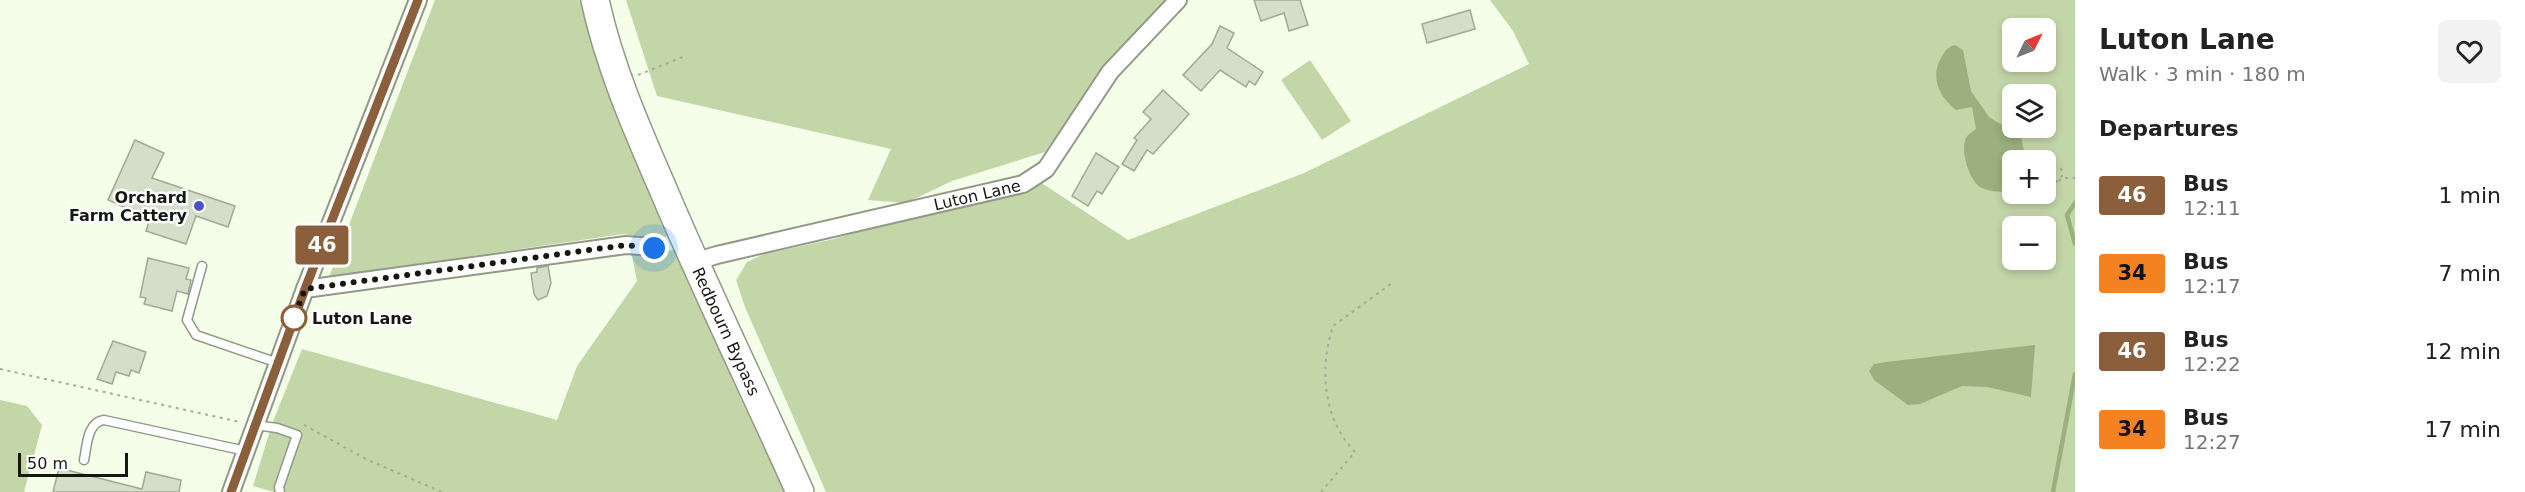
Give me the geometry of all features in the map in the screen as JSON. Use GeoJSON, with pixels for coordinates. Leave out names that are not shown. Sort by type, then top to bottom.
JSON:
{"type":"FeatureCollection","features":[{"type":"Feature","properties":{"kind":"main road","name":"Redbourn Bypass"},"geometry":{"type":"LineString","coordinates":[[594,0],[602,32],[620,82],[694,262],[800,492]]}},
{"type":"Feature","properties":{"kind":"street"},"geometry":{"type":"LineString","coordinates":[[231,492],[305,289],[418,0]]}},
{"type":"Feature","properties":{"kind":"street","name":"Luton Lane"},"geometry":{"type":"LineString","coordinates":[[694,262],[1023,184],[1046,169],[1110,72],[1178,0]]}},
{"type":"Feature","properties":{"kind":"street"},"geometry":{"type":"LineString","coordinates":[[305,289],[626,245],[654,248]]}},
{"type":"Feature","properties":{"kind":"lane"},"geometry":{"type":"LineString","coordinates":[[202,266],[187,320],[196,335],[278,363]]}},
{"type":"Feature","properties":{"kind":"lane"},"geometry":{"type":"LineString","coordinates":[[84,460],[91,429],[95,423],[104,420],[246,451]]}},
{"type":"Feature","properties":{"kind":"lane"},"geometry":{"type":"LineString","coordinates":[[255,425],[278,428],[297,435],[279,487],[280,492]]}},
{"type":"Feature","properties":{"kind":"path"},"geometry":{"type":"LineString","coordinates":[[620,82],[686,56]]}},
{"type":"Feature","properties":{"kind":"path"},"geometry":{"type":"LineString","coordinates":[[2061,168],[2063,175],[2055,183],[2063,178],[2075,178]]}},
{"type":"Feature","properties":{"kind":"path"},"geometry":{"type":"LineString","coordinates":[[1320,492],[1355,452],[1334,424],[1325,390],[1326,360],[1333,326],[1392,283]]}},
{"type":"Feature","properties":{"kind":"path"},"geometry":{"type":"LineString","coordinates":[[0,369],[255,425]]}},
{"type":"Feature","properties":{"kind":"path"},"geometry":{"type":"LineString","coordinates":[[300,424],[368,460],[442,492]]}},
{"type":"Feature","properties":{"kind":"shaded area"},"geometry":{"type":"Polygon","coordinates":[[[435,0],[584,0],[672,235],[653,239],[623,234],[329,277],[435,0]]]}},
{"type":"Feature","properties":{"kind":"shaded area"},"geometry":{"type":"Polygon","coordinates":[[[626,0],[1169,0],[1103,72],[1045,152],[952,181],[906,203],[868,200],[891,149],[657,96],[626,0]]]}},
{"type":"Feature","properties":{"kind":"shaded area"},"geometry":{"type":"Polygon","coordinates":[[[1490,0],[2075,0],[2075,492],[826,492],[745,307],[736,280],[747,262],[764,254],[834,239],[1034,178],[1128,240],[1304,173],[1529,64],[1513,31],[1490,0]]]}},
{"type":"Feature","properties":{"kind":"shaded area"},"geometry":{"type":"Polygon","coordinates":[[[1955,45],[1963,50],[1971,91],[1989,117],[2002,124],[2002,138],[2021,138],[2024,150],[2002,150],[2002,192],[1984,189],[1972,178],[1965,157],[1964,144],[1969,134],[1976,129],[1972,107],[1956,110],[1945,99],[1938,86],[1936,72],[1938,65],[1950,47],[1955,45]]]}},
{"type":"Feature","properties":{"kind":"shaded area"},"geometry":{"type":"Polygon","coordinates":[[[1310,60],[1351,121],[1322,140],[1281,80],[1310,60]]]}},
{"type":"Feature","properties":{"kind":"shaded area"},"geometry":{"type":"Polygon","coordinates":[[[679,249],[786,492],[274,492],[253,486],[272,424],[302,349],[557,420],[577,366],[637,281],[631,250],[655,253],[679,249]]]}},
{"type":"Feature","properties":{"kind":"shaded area"},"geometry":{"type":"Polygon","coordinates":[[[2035,345],[2031,397],[1987,387],[1962,386],[1920,404],[1908,405],[1874,380],[1869,371],[1874,364],[1886,362],[2035,345]]]}},
{"type":"Feature","properties":{"kind":"shaded area"},"geometry":{"type":"Polygon","coordinates":[[[0,400],[27,406],[42,425],[24,492],[0,492],[0,400]]]}},
{"type":"Feature","properties":{"kind":"building"},"geometry":{"type":"Polygon","coordinates":[[[1254,0],[1300,0],[1308,25],[1289,31],[1284,13],[1261,21],[1254,0]]]}},
{"type":"Feature","properties":{"kind":"building"},"geometry":{"type":"Polygon","coordinates":[[[1470,10],[1475,29],[1427,43],[1422,24],[1470,10]]]}},
{"type":"Feature","properties":{"kind":"building"},"geometry":{"type":"Polygon","coordinates":[[[1220,26],[1234,33],[1227,48],[1263,72],[1255,85],[1249,81],[1246,87],[1220,70],[1201,91],[1183,75],[1212,44],[1220,26]]]}},
{"type":"Feature","properties":{"kind":"building"},"geometry":{"type":"Polygon","coordinates":[[[1163,90],[1189,114],[1153,154],[1147,150],[1134,171],[1122,164],[1137,140],[1134,138],[1151,119],[1143,112],[1163,90]]]}},
{"type":"Feature","properties":{"kind":"building"},"geometry":{"type":"Polygon","coordinates":[[[135,140],[164,153],[152,178],[235,206],[228,227],[196,216],[186,244],[146,231],[150,219],[108,200],[135,140]]]}},
{"type":"Feature","properties":{"kind":"building"},"geometry":{"type":"Polygon","coordinates":[[[1096,153],[1119,167],[1102,194],[1097,191],[1088,206],[1072,196],[1096,153]]]}},
{"type":"Feature","properties":{"kind":"building"},"geometry":{"type":"Polygon","coordinates":[[[148,258],[189,268],[186,279],[191,280],[188,294],[177,291],[172,311],[144,304],[146,298],[140,297],[148,258]]]}},
{"type":"Feature","properties":{"kind":"building"},"geometry":{"type":"Polygon","coordinates":[[[548,266],[551,283],[547,296],[538,300],[534,294],[531,273],[537,272],[537,268],[548,266]]]}},
{"type":"Feature","properties":{"kind":"building"},"geometry":{"type":"Polygon","coordinates":[[[113,341],[146,352],[139,373],[131,370],[129,376],[116,372],[112,384],[97,379],[113,341]]]}},
{"type":"Feature","properties":{"kind":"building"},"geometry":{"type":"Polygon","coordinates":[[[59,468],[142,489],[146,472],[181,480],[179,492],[53,492],[59,468]]]}},
{"type":"Feature","properties":{"kind":"waterway"},"geometry":{"type":"LineString","coordinates":[[2075,203],[2067,215],[2075,244]]}},
{"type":"Feature","properties":{"kind":"waterway"},"geometry":{"type":"LineString","coordinates":[[2053,492],[2075,374]]}},
{"type":"Feature","properties":{"kind":"bus line","name":"46"},"geometry":{"type":"LineString","coordinates":[[231,492],[305,289],[418,0]]}},
{"type":"Feature","properties":{"kind":"place","name":"Orchard Farm Cattery"},"geometry":{"type":"Point","coordinates":[199,206]}},
{"type":"Feature","properties":{"kind":"place","name":"Luton Lane"},"geometry":{"type":"Point","coordinates":[294,318]}},
{"type":"Feature","properties":{"kind":"route"},"geometry":{"type":"LineString","coordinates":[[294,318],[291,326],[305,289],[626,245],[641,244],[654,248]]}}]}
